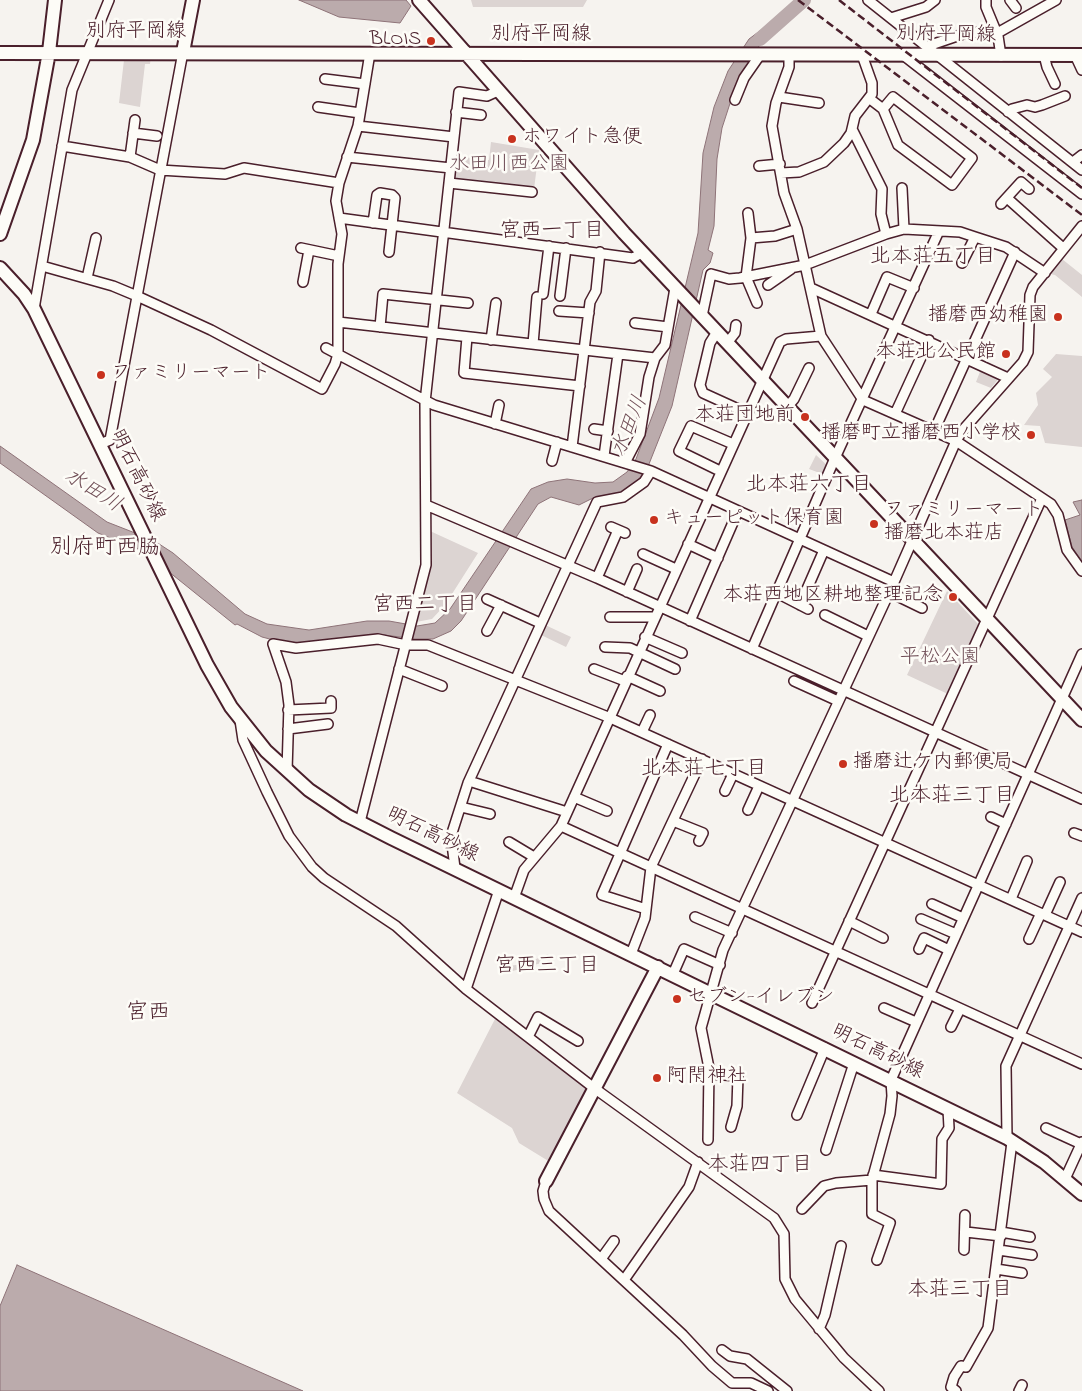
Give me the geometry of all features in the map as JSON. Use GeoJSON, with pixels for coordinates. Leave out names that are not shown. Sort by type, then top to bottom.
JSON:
{"type":"FeatureCollection","features":[{"type":"Feature","properties":{"kind":"main road"},"geometry":{"type":"LineString","coordinates":[[0,234],[33,140],[49,52],[55,0]]}},
{"type":"Feature","properties":{"kind":"main road"},"geometry":{"type":"LineString","coordinates":[[183,52],[194,0]]}},
{"type":"Feature","properties":{"kind":"main road"},"geometry":{"type":"LineString","coordinates":[[419,0],[675,288],[1082,720]]}},
{"type":"Feature","properties":{"kind":"main road","name":"別府平岡線"},"geometry":{"type":"LineString","coordinates":[[0,53],[789,55],[902,54],[932,50],[1001,56],[1078,55]]}},
{"type":"Feature","properties":{"kind":"main road","name":"明石高砂線"},"geometry":{"type":"LineString","coordinates":[[0,268],[34,309],[207,665],[239,719],[266,751],[309,790],[360,822],[891,1080],[1009,1140],[1066,1179],[1082,1194]]}},
{"type":"Feature","properties":{"kind":"main road"},"geometry":{"type":"LineString","coordinates":[[546,1181],[658,968]]}},
{"type":"Feature","properties":{"kind":"street"},"geometry":{"type":"LineString","coordinates":[[34,309],[72,90],[109,0]]}},
{"type":"Feature","properties":{"kind":"street"},"geometry":{"type":"LineString","coordinates":[[868,0],[1082,170]]}},
{"type":"Feature","properties":{"kind":"street"},"geometry":{"type":"LineString","coordinates":[[986,0],[986,7],[996,31],[1001,56]]}},
{"type":"Feature","properties":{"kind":"street"},"geometry":{"type":"LineString","coordinates":[[1010,0],[1016,8]]}},
{"type":"Feature","properties":{"kind":"street"},"geometry":{"type":"LineString","coordinates":[[932,50],[966,32],[1004,29],[1056,0]]}},
{"type":"Feature","properties":{"kind":"street"},"geometry":{"type":"LineString","coordinates":[[891,18],[919,9],[933,1]]}},
{"type":"Feature","properties":{"kind":"street"},"geometry":{"type":"LineString","coordinates":[[100,444],[110,440],[183,52]]}},
{"type":"Feature","properties":{"kind":"street"},"geometry":{"type":"LineString","coordinates":[[42,266],[87,278],[137,296],[211,330],[322,389],[338,354],[339,256],[342,234],[336,207],[339,183],[358,126],[370,53]]}},
{"type":"Feature","properties":{"kind":"street"},"geometry":{"type":"LineString","coordinates":[[759,166],[799,172],[824,162],[844,143],[852,129],[855,116],[870,99],[872,83],[862,54]]}},
{"type":"Feature","properties":{"kind":"street"},"geometry":{"type":"LineString","coordinates":[[902,54],[1082,194]]}},
{"type":"Feature","properties":{"kind":"street"},"geometry":{"type":"LineString","coordinates":[[735,100],[751,55]]}},
{"type":"Feature","properties":{"kind":"street"},"geometry":{"type":"LineString","coordinates":[[789,55],[789,67],[778,97],[772,126],[784,193],[797,229],[822,336],[863,400],[956,441],[1056,509],[1067,550],[1082,571]]}},
{"type":"Feature","properties":{"kind":"street"},"geometry":{"type":"LineString","coordinates":[[1044,55],[1055,84]]}},
{"type":"Feature","properties":{"kind":"street"},"geometry":{"type":"LineString","coordinates":[[1078,55],[1082,70]]}},
{"type":"Feature","properties":{"kind":"street"},"geometry":{"type":"LineString","coordinates":[[325,79],[365,84]]}},
{"type":"Feature","properties":{"kind":"street"},"geometry":{"type":"LineString","coordinates":[[360,822],[426,565],[425,402],[458,92],[487,96],[498,91]]}},
{"type":"Feature","properties":{"kind":"street"},"geometry":{"type":"LineString","coordinates":[[778,97],[819,103]]}},
{"type":"Feature","properties":{"kind":"street"},"geometry":{"type":"LineString","coordinates":[[870,99],[883,108],[898,145],[952,185],[972,158],[893,97],[883,108]]}},
{"type":"Feature","properties":{"kind":"street"},"geometry":{"type":"LineString","coordinates":[[1008,112],[1027,105],[1035,107],[1061,100]]}},
{"type":"Feature","properties":{"kind":"street"},"geometry":{"type":"LineString","coordinates":[[318,107],[360,113]]}},
{"type":"Feature","properties":{"kind":"street"},"geometry":{"type":"LineString","coordinates":[[456,112],[481,115]]}},
{"type":"Feature","properties":{"kind":"street"},"geometry":{"type":"LineString","coordinates":[[130,156],[135,120]]}},
{"type":"Feature","properties":{"kind":"street"},"geometry":{"type":"LineString","coordinates":[[358,126],[454,137]]}},
{"type":"Feature","properties":{"kind":"street"},"geometry":{"type":"LineString","coordinates":[[852,129],[882,189],[881,214],[886,234]]}},
{"type":"Feature","properties":{"kind":"street"},"geometry":{"type":"LineString","coordinates":[[133,133],[157,136]]}},
{"type":"Feature","properties":{"kind":"street"},"geometry":{"type":"LineString","coordinates":[[62,146],[130,156],[160,170],[225,174],[244,168],[339,183]]}},
{"type":"Feature","properties":{"kind":"street"},"geometry":{"type":"LineString","coordinates":[[1073,162],[1082,155]]}},
{"type":"Feature","properties":{"kind":"street"},"geometry":{"type":"LineString","coordinates":[[347,158],[451,168]]}},
{"type":"Feature","properties":{"kind":"street"},"geometry":{"type":"LineString","coordinates":[[1029,189],[1021,182],[1004,201],[1063,248]]}},
{"type":"Feature","properties":{"kind":"street"},"geometry":{"type":"LineString","coordinates":[[449,183],[532,192]]}},
{"type":"Feature","properties":{"kind":"street"},"geometry":{"type":"LineString","coordinates":[[902,188],[904,230]]}},
{"type":"Feature","properties":{"kind":"street"},"geometry":{"type":"LineString","coordinates":[[373,223],[377,195],[380,193],[392,195],[395,198],[389,252]]}},
{"type":"Feature","properties":{"kind":"street"},"geometry":{"type":"LineString","coordinates":[[748,214],[751,238],[746,276],[757,303]]}},
{"type":"Feature","properties":{"kind":"street"},"geometry":{"type":"LineString","coordinates":[[339,218],[444,234],[600,252],[633,258],[643,252]]}},
{"type":"Feature","properties":{"kind":"street"},"geometry":{"type":"LineString","coordinates":[[708,1140],[710,1074],[701,1028],[723,950],[894,582],[956,441],[1023,362],[1028,352],[1030,295],[1033,287],[1082,226]]}},
{"type":"Feature","properties":{"kind":"street"},"geometry":{"type":"LineString","coordinates":[[751,238],[775,236],[797,229]]}},
{"type":"Feature","properties":{"kind":"street"},"geometry":{"type":"LineString","coordinates":[[702,316],[711,274],[729,279],[792,268],[805,265],[886,234],[904,230],[960,232],[1015,252],[1045,272]]}},
{"type":"Feature","properties":{"kind":"street"},"geometry":{"type":"LineString","coordinates":[[752,649],[835,458],[939,231]]}},
{"type":"Feature","properties":{"kind":"street"},"geometry":{"type":"LineString","coordinates":[[962,262],[975,237]]}},
{"type":"Feature","properties":{"kind":"street"},"geometry":{"type":"LineString","coordinates":[[87,278],[90,247],[96,238]]}},
{"type":"Feature","properties":{"kind":"street"},"geometry":{"type":"LineString","coordinates":[[533,344],[549,246]]}},
{"type":"Feature","properties":{"kind":"street"},"geometry":{"type":"LineString","coordinates":[[560,296],[566,248]]}},
{"type":"Feature","properties":{"kind":"street"},"geometry":{"type":"LineString","coordinates":[[307,277],[305,249],[339,256]]}},
{"type":"Feature","properties":{"kind":"street"},"geometry":{"type":"LineString","coordinates":[[572,446],[588,314],[590,302],[596,291],[600,252]]}},
{"type":"Feature","properties":{"kind":"street"},"geometry":{"type":"LineString","coordinates":[[934,431],[1015,252]]}},
{"type":"Feature","properties":{"kind":"street"},"geometry":{"type":"LineString","coordinates":[[768,285],[792,268]]}},
{"type":"Feature","properties":{"kind":"street"},"geometry":{"type":"LineString","coordinates":[[871,314],[887,277],[914,288]]}},
{"type":"Feature","properties":{"kind":"street"},"geometry":{"type":"LineString","coordinates":[[625,462],[640,434],[649,377],[656,358],[665,345],[675,288]]}},
{"type":"Feature","properties":{"kind":"street"},"geometry":{"type":"LineString","coordinates":[[810,288],[967,357],[1008,378]]}},
{"type":"Feature","properties":{"kind":"street"},"geometry":{"type":"LineString","coordinates":[[380,327],[383,294],[468,302]]}},
{"type":"Feature","properties":{"kind":"street"},"geometry":{"type":"LineString","coordinates":[[491,340],[496,303]]}},
{"type":"Feature","properties":{"kind":"street"},"geometry":{"type":"LineString","coordinates":[[558,310],[588,314]]}},
{"type":"Feature","properties":{"kind":"street"},"geometry":{"type":"LineString","coordinates":[[338,322],[656,358]]}},
{"type":"Feature","properties":{"kind":"street"},"geometry":{"type":"LineString","coordinates":[[635,323],[668,327]]}},
{"type":"Feature","properties":{"kind":"street"},"geometry":{"type":"LineString","coordinates":[[728,343],[735,333],[736,325]]}},
{"type":"Feature","properties":{"kind":"street"},"geometry":{"type":"LineString","coordinates":[[717,332],[710,343],[700,385],[703,393],[747,413]]}},
{"type":"Feature","properties":{"kind":"street"},"geometry":{"type":"LineString","coordinates":[[514,898],[524,870],[561,826],[608,717],[708,497],[782,340],[822,336]]}},
{"type":"Feature","properties":{"kind":"street"},"geometry":{"type":"LineString","coordinates":[[466,337],[464,373],[580,386]]}},
{"type":"Feature","properties":{"kind":"street"},"geometry":{"type":"LineString","coordinates":[[895,414],[929,340]]}},
{"type":"Feature","properties":{"kind":"street"},"geometry":{"type":"LineString","coordinates":[[326,348],[425,402],[650,471],[894,582]]}},
{"type":"Feature","properties":{"kind":"street"},"geometry":{"type":"LineString","coordinates":[[604,456],[618,354]]}},
{"type":"Feature","properties":{"kind":"street"},"geometry":{"type":"LineString","coordinates":[[695,362],[704,364]]}},
{"type":"Feature","properties":{"kind":"street"},"geometry":{"type":"LineString","coordinates":[[787,407],[794,399],[809,368]]}},
{"type":"Feature","properties":{"kind":"street"},"geometry":{"type":"LineString","coordinates":[[495,424],[499,405]]}},
{"type":"Feature","properties":{"kind":"street"},"geometry":{"type":"LineString","coordinates":[[720,471],[679,451],[691,426],[733,444]]}},
{"type":"Feature","properties":{"kind":"street"},"geometry":{"type":"LineString","coordinates":[[594,429],[608,431]]}},
{"type":"Feature","properties":{"kind":"street"},"geometry":{"type":"LineString","coordinates":[[552,461],[556,442]]}},
{"type":"Feature","properties":{"kind":"street"},"geometry":{"type":"LineString","coordinates":[[455,868],[451,836],[469,781],[597,502],[623,497],[644,482],[650,471]]}},
{"type":"Feature","properties":{"kind":"street"},"geometry":{"type":"LineString","coordinates":[[812,1003],[1042,498]]}},
{"type":"Feature","properties":{"kind":"street"},"geometry":{"type":"LineString","coordinates":[[426,505],[496,533],[597,578],[1082,799]]}},
{"type":"Feature","properties":{"kind":"street"},"geometry":{"type":"LineString","coordinates":[[690,621],[738,511]]}},
{"type":"Feature","properties":{"kind":"street"},"geometry":{"type":"LineString","coordinates":[[597,578],[618,530]]}},
{"type":"Feature","properties":{"kind":"street"},"geometry":{"type":"LineString","coordinates":[[688,544],[718,558]]}},
{"type":"Feature","properties":{"kind":"street"},"geometry":{"type":"LineString","coordinates":[[777,593],[804,607],[824,550]]}},
{"type":"Feature","properties":{"kind":"street"},"geometry":{"type":"LineString","coordinates":[[643,554],[676,569]]}},
{"type":"Feature","properties":{"kind":"street"},"geometry":{"type":"LineString","coordinates":[[627,592],[637,569]]}},
{"type":"Feature","properties":{"kind":"street"},"geometry":{"type":"LineString","coordinates":[[889,592],[922,608]]}},
{"type":"Feature","properties":{"kind":"street"},"geometry":{"type":"LineString","coordinates":[[487,599],[540,623]]}},
{"type":"Feature","properties":{"kind":"street"},"geometry":{"type":"LineString","coordinates":[[487,630],[500,605]]}},
{"type":"Feature","properties":{"kind":"street"},"geometry":{"type":"LineString","coordinates":[[825,615],[868,636]]}},
{"type":"Feature","properties":{"kind":"street"},"geometry":{"type":"LineString","coordinates":[[610,617],[654,617]]}},
{"type":"Feature","properties":{"kind":"street"},"geometry":{"type":"LineString","coordinates":[[645,637],[682,653]]}},
{"type":"Feature","properties":{"kind":"street"},"geometry":{"type":"LineString","coordinates":[[287,771],[288,710],[286,682],[273,644],[305,647],[378,639],[406,645],[428,645],[608,717],[1082,932]]}},
{"type":"Feature","properties":{"kind":"street"},"geometry":{"type":"LineString","coordinates":[[605,647],[630,648],[675,669]]}},
{"type":"Feature","properties":{"kind":"street"},"geometry":{"type":"LineString","coordinates":[[877,1260],[890,1223],[872,1214],[873,1177],[890,1114],[891,1080],[1062,699],[1079,669],[1082,654]]}},
{"type":"Feature","properties":{"kind":"street"},"geometry":{"type":"LineString","coordinates":[[399,669],[442,686]]}},
{"type":"Feature","properties":{"kind":"street"},"geometry":{"type":"LineString","coordinates":[[594,669],[626,678],[660,691]]}},
{"type":"Feature","properties":{"kind":"street"},"geometry":{"type":"LineString","coordinates":[[794,681],[838,701]]}},
{"type":"Feature","properties":{"kind":"street"},"geometry":{"type":"LineString","coordinates":[[288,710],[326,704]]}},
{"type":"Feature","properties":{"kind":"street"},"geometry":{"type":"LineString","coordinates":[[642,732],[650,715]]}},
{"type":"Feature","properties":{"kind":"street"},"geometry":{"type":"LineString","coordinates":[[239,719],[243,740],[267,792],[289,836],[312,867],[324,878],[396,926],[466,989],[594,1088],[774,1218],[784,1234],[785,1279],[795,1299],[818,1329],[874,1389]]}},
{"type":"Feature","properties":{"kind":"street"},"geometry":{"type":"LineString","coordinates":[[288,729],[328,724]]}},
{"type":"Feature","properties":{"kind":"street"},"geometry":{"type":"LineString","coordinates":[[646,909],[602,894],[668,744]]}},
{"type":"Feature","properties":{"kind":"street"},"geometry":{"type":"LineString","coordinates":[[631,954],[645,918],[652,867],[702,759]]}},
{"type":"Feature","properties":{"kind":"street"},"geometry":{"type":"LineString","coordinates":[[725,791],[733,774]]}},
{"type":"Feature","properties":{"kind":"street"},"geometry":{"type":"LineString","coordinates":[[469,781],[567,812]]}},
{"type":"Feature","properties":{"kind":"street"},"geometry":{"type":"LineString","coordinates":[[748,810],[759,786]]}},
{"type":"Feature","properties":{"kind":"street"},"geometry":{"type":"LineString","coordinates":[[574,797],[607,811]]}},
{"type":"Feature","properties":{"kind":"street"},"geometry":{"type":"LineString","coordinates":[[461,807],[490,814]]}},
{"type":"Feature","properties":{"kind":"street"},"geometry":{"type":"LineString","coordinates":[[991,817],[1006,824]]}},
{"type":"Feature","properties":{"kind":"street"},"geometry":{"type":"LineString","coordinates":[[673,821],[703,833],[699,841]]}},
{"type":"Feature","properties":{"kind":"street"},"geometry":{"type":"LineString","coordinates":[[561,826],[1082,1064]]}},
{"type":"Feature","properties":{"kind":"street"},"geometry":{"type":"LineString","coordinates":[[509,842],[534,857]]}},
{"type":"Feature","properties":{"kind":"street"},"geometry":{"type":"LineString","coordinates":[[1011,899],[1027,861]]}},
{"type":"Feature","properties":{"kind":"street"},"geometry":{"type":"LineString","coordinates":[[1029,939],[1060,882]]}},
{"type":"Feature","properties":{"kind":"street"},"geometry":{"type":"LineString","coordinates":[[466,989],[477,961],[499,890]]}},
{"type":"Feature","properties":{"kind":"street"},"geometry":{"type":"LineString","coordinates":[[956,1391],[951,1387],[954,1377],[961,1366],[966,1368],[988,1328],[1001,1234],[1009,1140],[1006,1066],[1082,898]]}},
{"type":"Feature","properties":{"kind":"street"},"geometry":{"type":"LineString","coordinates":[[932,904],[963,918]]}},
{"type":"Feature","properties":{"kind":"street"},"geometry":{"type":"LineString","coordinates":[[694,917],[732,933]]}},
{"type":"Feature","properties":{"kind":"street"},"geometry":{"type":"LineString","coordinates":[[921,919],[956,934]]}},
{"type":"Feature","properties":{"kind":"street"},"geometry":{"type":"LineString","coordinates":[[850,921],[883,938]]}},
{"type":"Feature","properties":{"kind":"street"},"geometry":{"type":"LineString","coordinates":[[919,949],[924,938],[949,950]]}},
{"type":"Feature","properties":{"kind":"street"},"geometry":{"type":"LineString","coordinates":[[673,974],[684,949],[720,965]]}},
{"type":"Feature","properties":{"kind":"street"},"geometry":{"type":"LineString","coordinates":[[884,1008],[916,1022]]}},
{"type":"Feature","properties":{"kind":"street"},"geometry":{"type":"LineString","coordinates":[[951,1027],[960,1008]]}},
{"type":"Feature","properties":{"kind":"street"},"geometry":{"type":"LineString","coordinates":[[528,1037],[538,1016],[578,1042]]}},
{"type":"Feature","properties":{"kind":"street"},"geometry":{"type":"LineString","coordinates":[[797,1115],[824,1048]]}},
{"type":"Feature","properties":{"kind":"street"},"geometry":{"type":"LineString","coordinates":[[826,1150],[834,1137],[854,1062]]}},
{"type":"Feature","properties":{"kind":"street"},"geometry":{"type":"LineString","coordinates":[[710,1074],[738,1076],[737,1106],[731,1127]]}},
{"type":"Feature","properties":{"kind":"street"},"geometry":{"type":"LineString","coordinates":[[802,1209],[824,1186],[836,1183],[873,1177],[941,1184],[942,1139],[949,1128],[948,1109]]}},
{"type":"Feature","properties":{"kind":"street"},"geometry":{"type":"LineString","coordinates":[[1046,1128],[1082,1143],[1066,1179]]}},
{"type":"Feature","properties":{"kind":"street"},"geometry":{"type":"LineString","coordinates":[[624,1280],[689,1187],[698,1162]]}},
{"type":"Feature","properties":{"kind":"street"},"geometry":{"type":"LineString","coordinates":[[546,1181],[543,1191],[549,1211],[732,1383],[751,1383],[768,1391]]}},
{"type":"Feature","properties":{"kind":"street"},"geometry":{"type":"LineString","coordinates":[[964,1250],[965,1215]]}},
{"type":"Feature","properties":{"kind":"street"},"geometry":{"type":"LineString","coordinates":[[966,1232],[1030,1237]]}},
{"type":"Feature","properties":{"kind":"street"},"geometry":{"type":"LineString","coordinates":[[601,1259],[614,1240]]}},
{"type":"Feature","properties":{"kind":"street"},"geometry":{"type":"LineString","coordinates":[[818,1329],[825,1315],[841,1246]]}},
{"type":"Feature","properties":{"kind":"street"},"geometry":{"type":"LineString","coordinates":[[998,1250],[1032,1255]]}},
{"type":"Feature","properties":{"kind":"street"},"geometry":{"type":"LineString","coordinates":[[996,1269],[1022,1273]]}},
{"type":"Feature","properties":{"kind":"street"},"geometry":{"type":"LineString","coordinates":[[722,1350],[730,1356],[748,1360],[787,1391]]}},
{"type":"Feature","properties":{"kind":"green space"},"geometry":{"type":"Polygon","coordinates":[[[471,0],[587,0],[583,7],[473,7],[471,0]]]}},
{"type":"Feature","properties":{"kind":"green space"},"geometry":{"type":"Polygon","coordinates":[[[151,56],[150,64],[145,64],[140,107],[119,103],[124,60],[110,57],[151,56]]]}},
{"type":"Feature","properties":{"kind":"green space","name":"水田川西公園"},"geometry":{"type":"Polygon","coordinates":[[[491,142],[539,150],[534,189],[454,179],[455,156],[489,160],[491,142]]]}},
{"type":"Feature","properties":{"kind":"green space"},"geometry":{"type":"Polygon","coordinates":[[[1062,259],[1082,275],[1082,297],[1055,275],[1050,274],[1062,259]]]}},
{"type":"Feature","properties":{"kind":"green space"},"geometry":{"type":"Polygon","coordinates":[[[1056,354],[1082,356],[1082,447],[1045,443],[1040,426],[1024,425],[1038,405],[1036,393],[1052,377],[1043,369],[1056,354]]]}},
{"type":"Feature","properties":{"kind":"green space"},"geometry":{"type":"Polygon","coordinates":[[[981,369],[989,371],[988,374],[999,378],[991,388],[976,382],[981,369]]]}},
{"type":"Feature","properties":{"kind":"green space"},"geometry":{"type":"Polygon","coordinates":[[[816,455],[829,467],[825,475],[809,469],[816,455]]]}},
{"type":"Feature","properties":{"kind":"green space"},"geometry":{"type":"Polygon","coordinates":[[[430,531],[478,553],[445,605],[432,619],[416,622],[430,572],[430,531]]]}},
{"type":"Feature","properties":{"kind":"green space","name":"平松公園"},"geometry":{"type":"Polygon","coordinates":[[[947,591],[979,625],[950,695],[907,675],[947,591]]]}},
{"type":"Feature","properties":{"kind":"green space"},"geometry":{"type":"Polygon","coordinates":[[[543,624],[571,637],[566,647],[539,634],[543,624]]]}},
{"type":"Feature","properties":{"kind":"green space"},"geometry":{"type":"Polygon","coordinates":[[[548,954],[552,960],[509,972],[508,966],[524,964],[548,954]]]}},
{"type":"Feature","properties":{"kind":"green space"},"geometry":{"type":"Polygon","coordinates":[[[495,1019],[586,1087],[586,1093],[550,1162],[519,1143],[512,1128],[457,1093],[495,1019]]]}},
{"type":"Feature","properties":{"kind":"shaded area"},"geometry":{"type":"Polygon","coordinates":[[[299,0],[406,0],[411,6],[400,23],[339,17],[299,0]]]}},
{"type":"Feature","properties":{"kind":"shaded area"},"geometry":{"type":"Polygon","coordinates":[[[765,27],[777,28],[761,43],[743,72],[734,91],[722,128],[717,159],[714,226],[708,250],[713,253],[710,263],[703,270],[672,406],[649,464],[635,485],[621,494],[593,498],[579,505],[551,497],[538,504],[461,621],[451,631],[433,639],[415,639],[377,634],[311,644],[289,644],[262,637],[237,624],[235,625],[143,551],[98,533],[0,463],[0,446],[107,522],[153,540],[173,553],[245,614],[267,624],[309,630],[367,621],[389,621],[417,626],[435,623],[450,609],[531,489],[548,482],[567,479],[595,483],[613,482],[627,472],[636,459],[659,398],[698,233],[703,153],[714,107],[728,71],[749,39],[765,27]]]}},
{"type":"Feature","properties":{"kind":"shaded area"},"geometry":{"type":"Polygon","coordinates":[[[1082,500],[1082,561],[1072,547],[1065,520],[1080,515],[1073,502],[1082,500]]]}},
{"type":"Feature","properties":{"kind":"shaded area"},"geometry":{"type":"Polygon","coordinates":[[[17,1265],[303,1391],[0,1391],[0,1306],[17,1265]]]}},
{"type":"Feature","properties":{"kind":"waterway","name":"水田川"},"geometry":{"type":"LineString","coordinates":[[760,39],[804,0]]}},
{"type":"Feature","properties":{"kind":"railway"},"geometry":{"type":"LineString","coordinates":[[798,0],[1082,215]]}},
{"type":"Feature","properties":{"kind":"railway"},"geometry":{"type":"LineString","coordinates":[[839,0],[1082,188]]}},
{"type":"Feature","properties":{"kind":"place","name":"BLOIS"},"geometry":{"type":"Point","coordinates":[431,41]}},
{"type":"Feature","properties":{"kind":"place","name":"ホワイト急便"},"geometry":{"type":"Point","coordinates":[512,139]}},
{"type":"Feature","properties":{"kind":"place","name":"播磨西幼稚園"},"geometry":{"type":"Point","coordinates":[1058,317]}},
{"type":"Feature","properties":{"kind":"place","name":"本荘北公民館"},"geometry":{"type":"Point","coordinates":[1006,354]}},
{"type":"Feature","properties":{"kind":"place","name":"ファミリーマート"},"geometry":{"type":"Point","coordinates":[101,375]}},
{"type":"Feature","properties":{"kind":"place","name":"本荘団地前"},"geometry":{"type":"Point","coordinates":[805,417]}},
{"type":"Feature","properties":{"kind":"place","name":"播磨町立播磨西小学校"},"geometry":{"type":"Point","coordinates":[1031,435]}},
{"type":"Feature","properties":{"kind":"place","name":"キューピット保育園"},"geometry":{"type":"Point","coordinates":[654,520]}},
{"type":"Feature","properties":{"kind":"place","name":"ファミリーマート 播磨北本荘店"},"geometry":{"type":"Point","coordinates":[874,524]}},
{"type":"Feature","properties":{"kind":"place","name":"本荘西地区耕地整理記念"},"geometry":{"type":"Point","coordinates":[953,597]}},
{"type":"Feature","properties":{"kind":"place","name":"播磨辻ケ内郵便局"},"geometry":{"type":"Point","coordinates":[843,764]}},
{"type":"Feature","properties":{"kind":"place","name":"セブン-イレブン"},"geometry":{"type":"Point","coordinates":[677,999]}},
{"type":"Feature","properties":{"kind":"place","name":"阿閇神社"},"geometry":{"type":"Point","coordinates":[657,1078]}},
{"type":"Feature","properties":{"kind":"district","name":"宮西一丁目"},"geometry":{"type":"Point","coordinates":[552,233]}},
{"type":"Feature","properties":{"kind":"district","name":"北本荘五丁目"},"geometry":{"type":"Point","coordinates":[933,259]}},
{"type":"Feature","properties":{"kind":"district","name":"北本荘六丁目"},"geometry":{"type":"Point","coordinates":[809,487]}},
{"type":"Feature","properties":{"kind":"district","name":"別府町西脇"},"geometry":{"type":"Point","coordinates":[105,549]}},
{"type":"Feature","properties":{"kind":"district","name":"宮西二丁目"},"geometry":{"type":"Point","coordinates":[425,607]}},
{"type":"Feature","properties":{"kind":"district","name":"北本荘七丁目"},"geometry":{"type":"Point","coordinates":[704,771]}},
{"type":"Feature","properties":{"kind":"district","name":"北本荘三丁目"},"geometry":{"type":"Point","coordinates":[952,798]}},
{"type":"Feature","properties":{"kind":"district","name":"宮西三丁目"},"geometry":{"type":"Point","coordinates":[547,968]}},
{"type":"Feature","properties":{"kind":"district","name":"宮西"},"geometry":{"type":"Point","coordinates":[148,1014]}},
{"type":"Feature","properties":{"kind":"district","name":"本荘四丁目"},"geometry":{"type":"Point","coordinates":[760,1167]}},
{"type":"Feature","properties":{"kind":"district","name":"本荘三丁目"},"geometry":{"type":"Point","coordinates":[960,1292]}}]}
